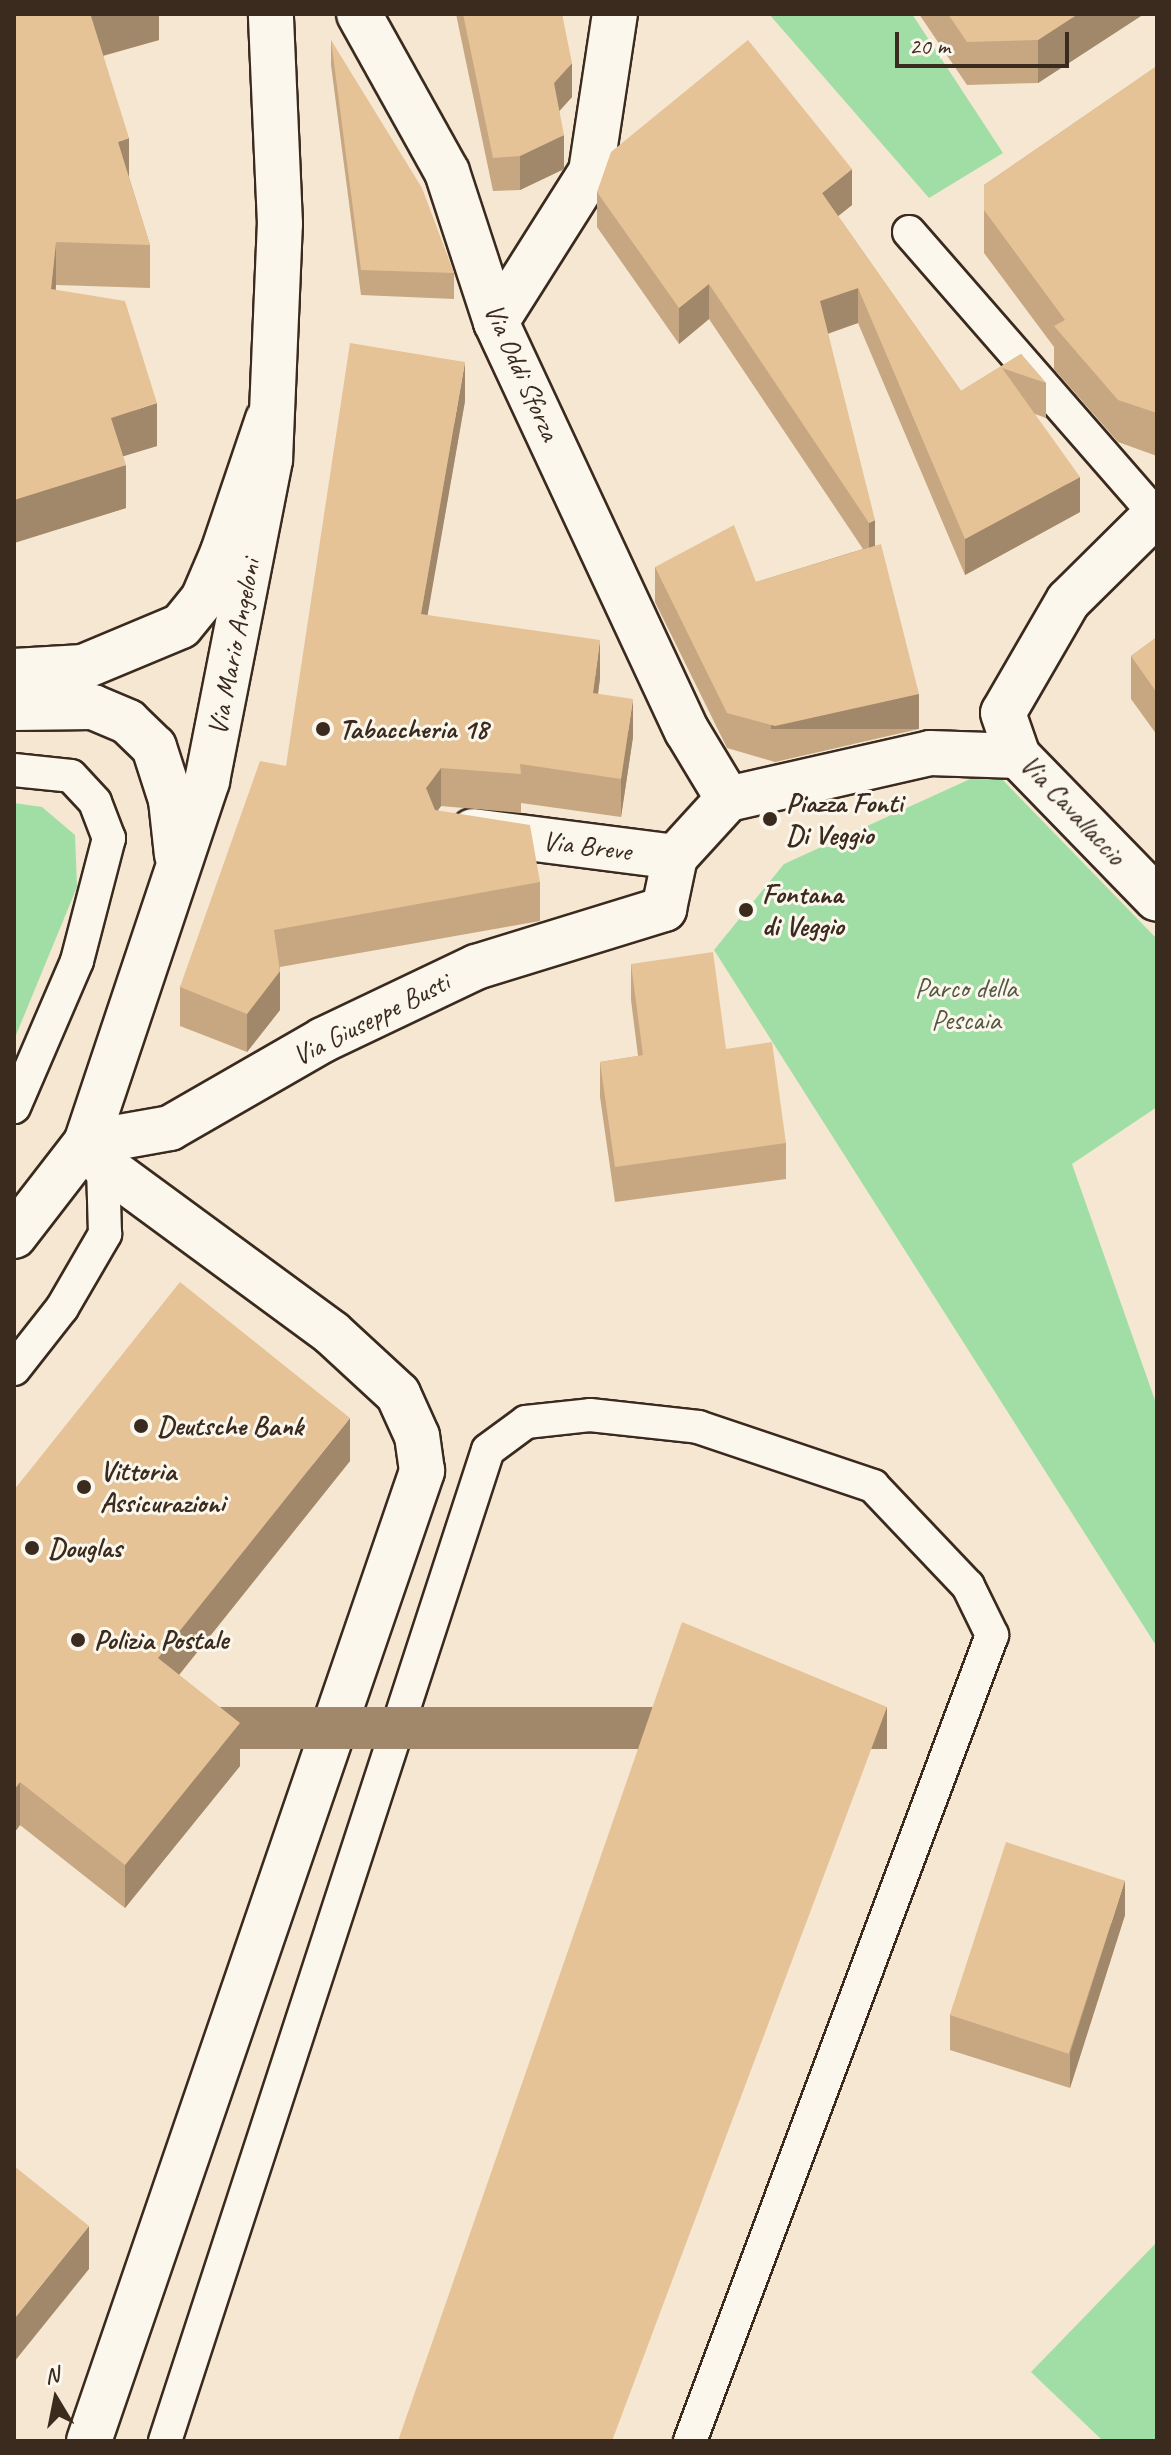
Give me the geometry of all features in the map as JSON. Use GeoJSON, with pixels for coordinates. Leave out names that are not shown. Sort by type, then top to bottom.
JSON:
{"type":"FeatureCollection","features":[{"type":"Feature","properties":{"kind":"street","name":"Via Mario Angeloni"},"geometry":{"type":"LineString","coordinates":[[14,1236],[94,1154],[207,781],[259,526],[273,406],[280,132],[271,14]]}},
{"type":"Feature","properties":{"kind":"street","name":"Via Oddi Sforza"},"geometry":{"type":"LineString","coordinates":[[359,14],[447,172],[496,322],[687,731],[728,799]]}},
{"type":"Feature","properties":{"kind":"street"},"geometry":{"type":"LineString","coordinates":[[496,322],[591,172],[615,14]]}},
{"type":"Feature","properties":{"kind":"street"},"geometry":{"type":"LineString","coordinates":[[14,671],[83,667],[181,626],[203,599],[223,552],[273,406]]}},
{"type":"Feature","properties":{"kind":"street","name":"Via Cavallaccio"},"geometry":{"type":"LineString","coordinates":[[1156,514],[1068,601],[1003,713],[1018,756],[1157,899]]}},
{"type":"Feature","properties":{"kind":"street"},"geometry":{"type":"LineString","coordinates":[[14,708],[93,707],[128,722],[154,747],[171,800],[179,878]]}},
{"type":"Feature","properties":{"kind":"street"},"geometry":{"type":"LineString","coordinates":[[675,857],[728,799],[930,753],[1018,756]]}},
{"type":"Feature","properties":{"kind":"street","name":"Via Breve"},"geometry":{"type":"LineString","coordinates":[[451,829],[675,857]]}},
{"type":"Feature","properties":{"kind":"street","name":"Via Giuseppe Busti"},"geometry":{"type":"LineString","coordinates":[[94,1154],[170,1128],[323,1040],[476,967],[664,909],[675,857]]}},
{"type":"Feature","properties":{"kind":"street"},"geometry":{"type":"LineString","coordinates":[[89,2441],[422,1471],[417,1436],[398,1394],[383,1379],[332,1333],[94,1154]]}},
{"type":"Feature","properties":{"kind":"lane"},"geometry":{"type":"LineString","coordinates":[[909,232],[1156,514]]}},
{"type":"Feature","properties":{"kind":"lane"},"geometry":{"type":"LineString","coordinates":[[14,770],[71,776],[95,802],[109,838],[77,961],[14,1107]]}},
{"type":"Feature","properties":{"kind":"lane"},"geometry":{"type":"LineString","coordinates":[[14,1369],[62,1308],[105,1234],[94,1154]]}},
{"type":"Feature","properties":{"kind":"lane"},"geometry":{"type":"LineString","coordinates":[[165,2441],[488,1450],[526,1422],[590,1415],[698,1427],[873,1486],[968,1586],[992,1635],[690,2441]]}},
{"type":"Feature","properties":{"kind":"green space"},"geometry":{"type":"Polygon","coordinates":[[[769,14],[912,14],[1003,153],[929,198],[769,14]]]}},
{"type":"Feature","properties":{"kind":"green space","name":"Parco della Pescaia"},"geometry":{"type":"Polygon","coordinates":[[[992,769],[1157,939],[1157,1107],[1072,1164],[1157,1406],[1157,1647],[714,950],[784,864],[992,769]]]}},
{"type":"Feature","properties":{"kind":"green space"},"geometry":{"type":"Polygon","coordinates":[[[14,803],[42,807],[75,835],[77,887],[14,1040],[14,803]]]}},
{"type":"Feature","properties":{"kind":"green space"},"geometry":{"type":"Polygon","coordinates":[[[1157,2242],[1157,2441],[1103,2441],[1031,2372],[1157,2242]]]}},
{"type":"Feature","properties":{"kind":"building"},"geometry":{"type":"Polygon","coordinates":[[[14,14],[99,14],[91,16],[129,138],[118,142],[150,245],[56,242],[51,289],[125,301],[157,403],[111,418],[126,465],[14,500],[14,14]]]}},
{"type":"Feature","properties":{"kind":"building"},"geometry":{"type":"Polygon","coordinates":[[[463,14],[562,14],[572,63],[554,83],[564,135],[520,156],[493,158],[463,14]]]}},
{"type":"Feature","properties":{"kind":"building"},"geometry":{"type":"Polygon","coordinates":[[[948,14],[1078,14],[1038,40],[967,42],[948,14]]]}},
{"type":"Feature","properties":{"kind":"building"},"geometry":{"type":"Polygon","coordinates":[[[331,40],[422,188],[454,273],[361,270],[331,40]]]}},
{"type":"Feature","properties":{"kind":"building"},"geometry":{"type":"Polygon","coordinates":[[[748,40],[852,169],[822,193],[961,391],[1021,354],[1046,383],[1002,368],[1080,477],[965,539],[858,288],[820,301],[875,520],[869,523],[709,284],[679,308],[597,192],[611,152],[748,40]]]}},
{"type":"Feature","properties":{"kind":"building"},"geometry":{"type":"Polygon","coordinates":[[[1157,66],[1157,413],[1118,400],[1054,326],[1065,320],[984,210],[984,185],[1157,66]]]}},
{"type":"Feature","properties":{"kind":"building"},"geometry":{"type":"Polygon","coordinates":[[[350,343],[465,362],[421,614],[600,640],[593,693],[633,699],[621,779],[520,764],[521,774],[441,768],[426,788],[435,810],[530,825],[540,882],[274,930],[280,971],[247,1014],[180,987],[260,761],[286,766],[350,343]]]}},
{"type":"Feature","properties":{"kind":"building"},"geometry":{"type":"Polygon","coordinates":[[[734,525],[756,582],[881,544],[919,694],[775,726],[727,713],[655,567],[734,525]]]}},
{"type":"Feature","properties":{"kind":"building"},"geometry":{"type":"Polygon","coordinates":[[[1157,637],[1157,693],[1131,656],[1157,637]]]}},
{"type":"Feature","properties":{"kind":"building"},"geometry":{"type":"Polygon","coordinates":[[[713,952],[726,1049],[772,1042],[786,1143],[615,1167],[600,1062],[643,1055],[631,964],[713,952]]]}},
{"type":"Feature","properties":{"kind":"building"},"geometry":{"type":"Polygon","coordinates":[[[180,1282],[350,1418],[158,1658],[240,1723],[125,1865],[20,1782],[14,1790],[14,1490],[180,1282]]]}},
{"type":"Feature","properties":{"kind":"building"},"geometry":{"type":"Polygon","coordinates":[[[682,1622],[887,1707],[612,2441],[398,2441],[682,1622]]]}},
{"type":"Feature","properties":{"kind":"building"},"geometry":{"type":"Polygon","coordinates":[[[1006,1842],[1125,1881],[1069,2054],[950,2015],[1006,1842]]]}},
{"type":"Feature","properties":{"kind":"building"},"geometry":{"type":"Polygon","coordinates":[[[14,2166],[89,2226],[14,2319],[14,2166]]]}},
{"type":"Feature","properties":{"kind":"place","name":"Tabaccheria 18"},"geometry":{"type":"Point","coordinates":[323,729]}},
{"type":"Feature","properties":{"kind":"place","name":"Piazza Fonti Di Veggio"},"geometry":{"type":"Point","coordinates":[770,819]}},
{"type":"Feature","properties":{"kind":"place","name":"Fontana di Veggio"},"geometry":{"type":"Point","coordinates":[746,910]}},
{"type":"Feature","properties":{"kind":"place","name":"Deutsche Bank"},"geometry":{"type":"Point","coordinates":[141,1426]}},
{"type":"Feature","properties":{"kind":"place","name":"Vittoria Assicurazioni"},"geometry":{"type":"Point","coordinates":[84,1487]}},
{"type":"Feature","properties":{"kind":"place","name":"Douglas"},"geometry":{"type":"Point","coordinates":[32,1548]}},
{"type":"Feature","properties":{"kind":"place","name":"Polizia Postale"},"geometry":{"type":"Point","coordinates":[78,1640]}}]}
